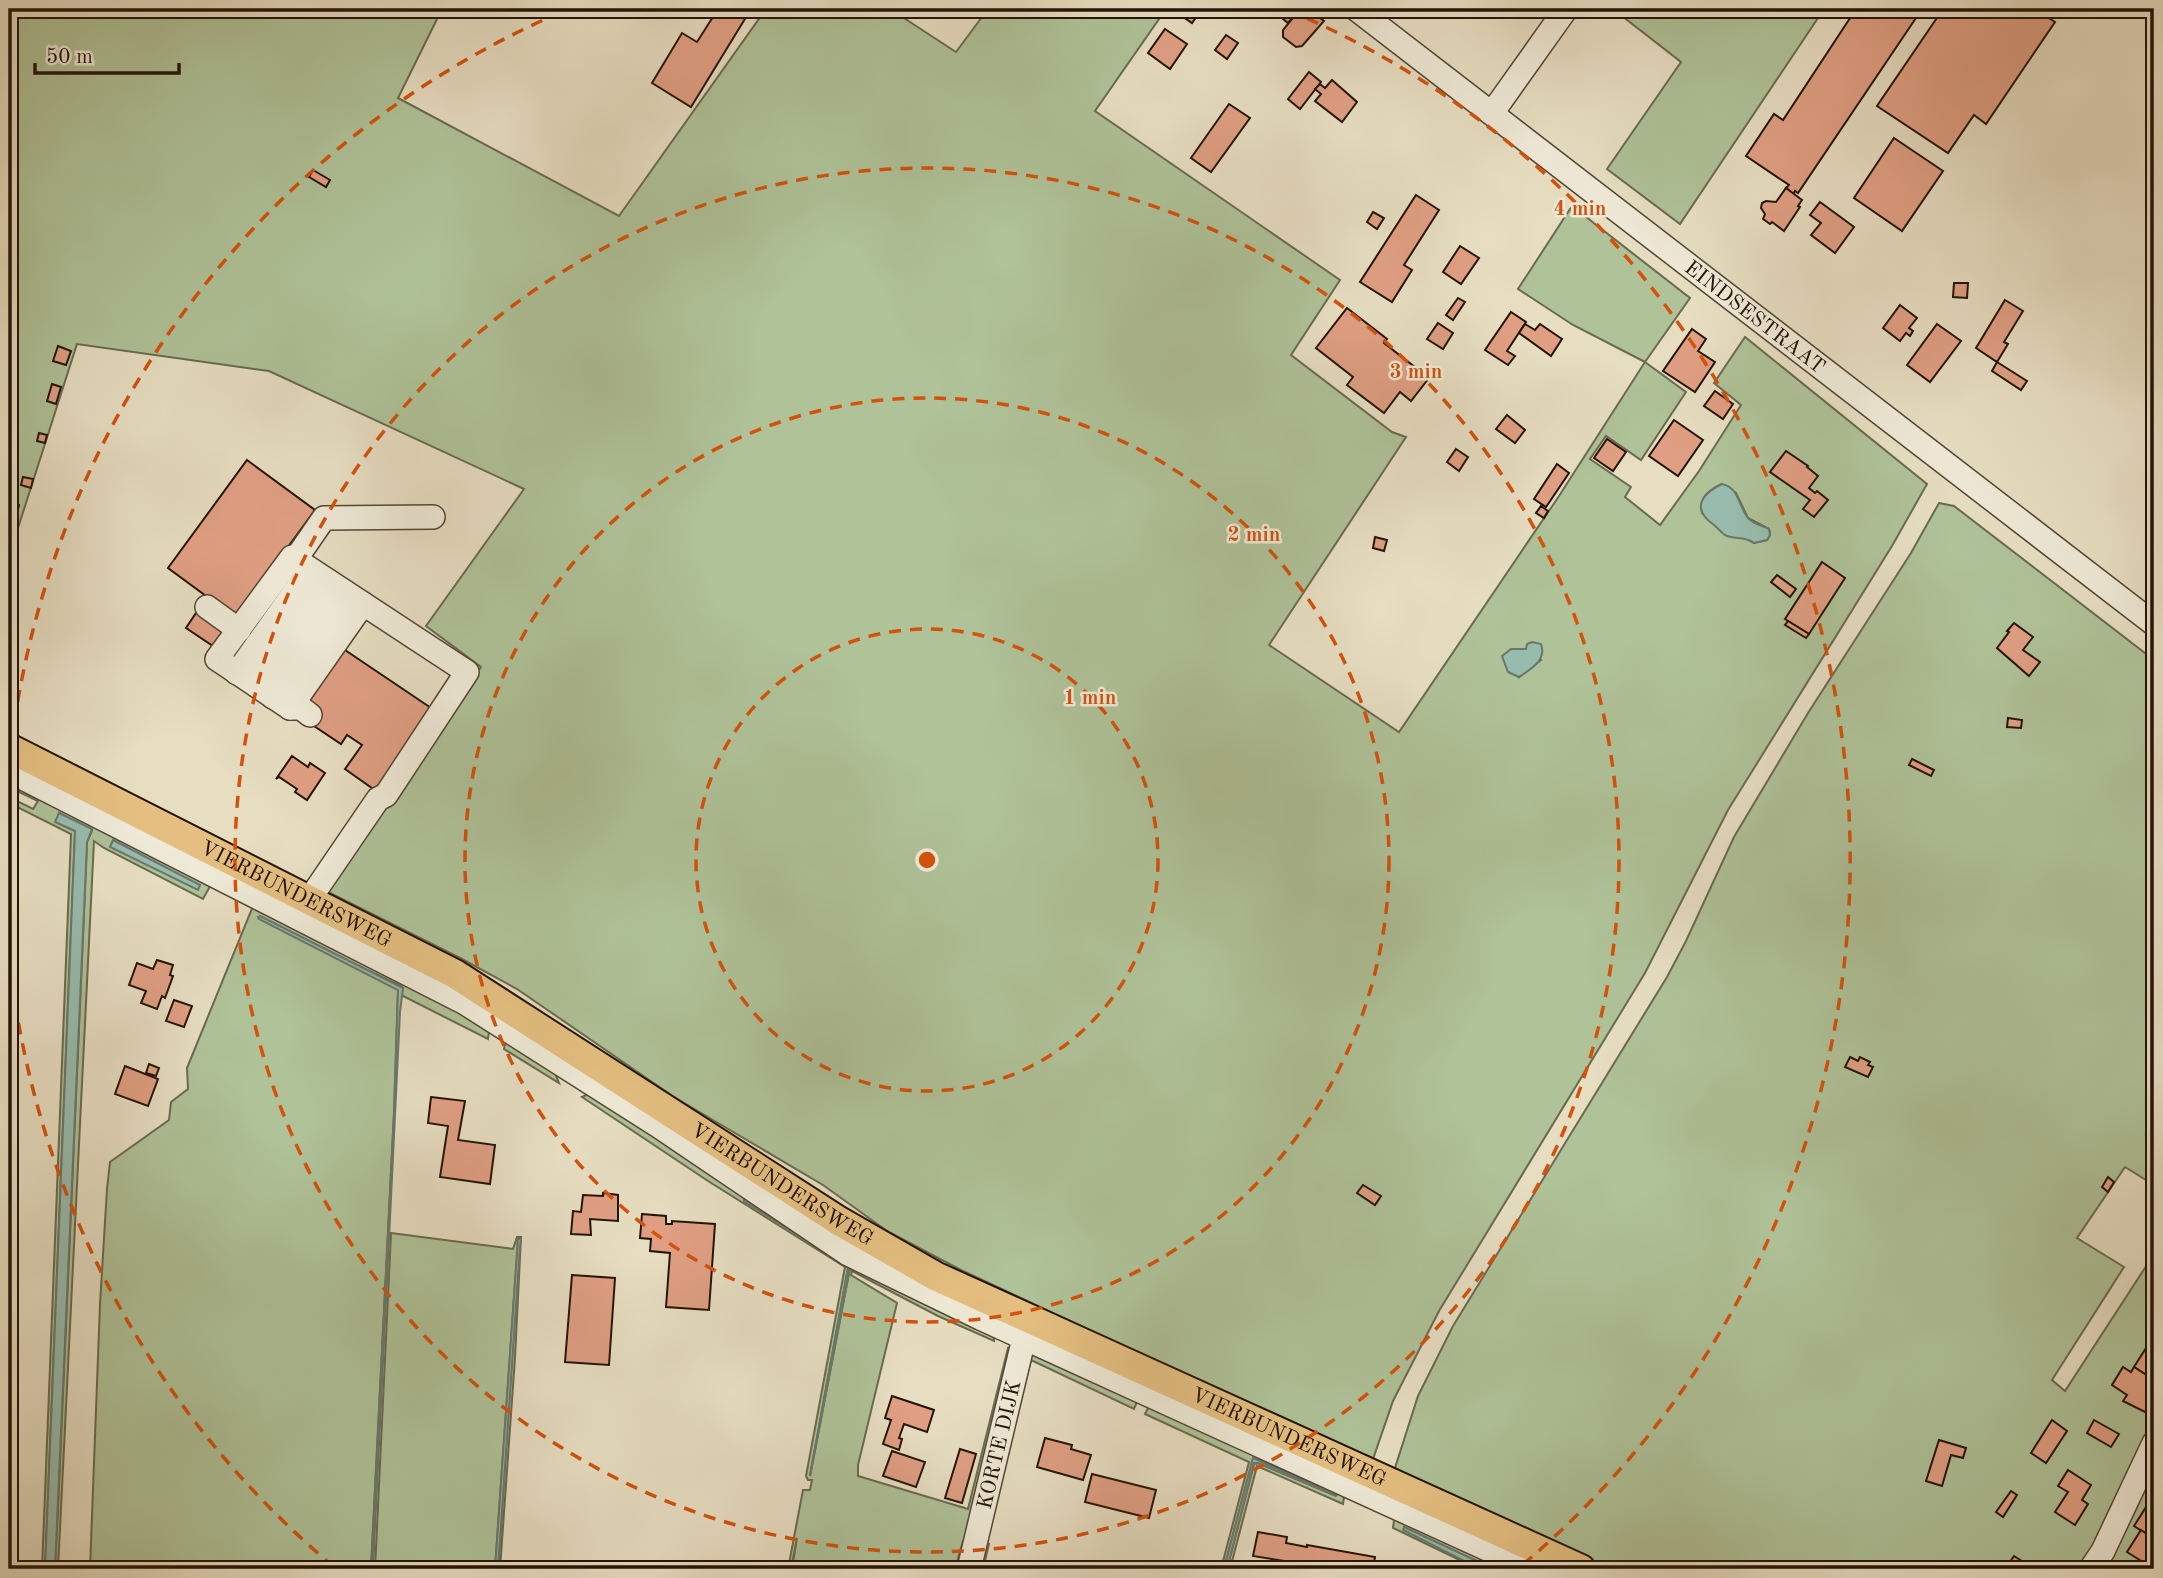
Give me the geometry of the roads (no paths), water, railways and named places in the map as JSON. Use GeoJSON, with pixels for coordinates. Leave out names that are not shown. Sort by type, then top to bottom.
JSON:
{"type":"FeatureCollection","features":[{"type":"Feature","properties":{"kind":"main road","name":"VIERBUNDERSWEG"},"geometry":{"type":"LineString","coordinates":[[9,748],[455,974],[839,1220],[1027,1329],[1581,1569]]}},
{"type":"Feature","properties":{"kind":"street","name":"EINDSESTRAAT"},"geometry":{"type":"LineString","coordinates":[[1356,9],[2154,624]]}},
{"type":"Feature","properties":{"kind":"street"},"geometry":{"type":"LineString","coordinates":[[1492,113],[1566,9]]}},
{"type":"Feature","properties":{"kind":"street"},"geometry":{"type":"LineString","coordinates":[[273,696],[328,581],[324,518],[433,517]]}},
{"type":"Feature","properties":{"kind":"street"},"geometry":{"type":"LineString","coordinates":[[273,696],[217,659],[292,557],[467,672],[386,795],[378,799],[309,900]]}},
{"type":"Feature","properties":{"kind":"street"},"geometry":{"type":"LineString","coordinates":[[273,696],[328,581]]}},
{"type":"Feature","properties":{"kind":"street"},"geometry":{"type":"LineString","coordinates":[[207,607],[239,630]]}},
{"type":"Feature","properties":{"kind":"street","name":"VIERBUNDERSWEG"},"geometry":{"type":"LineString","coordinates":[[9,771],[465,1003],[647,1118],[848,1254],[980,1318],[1027,1329],[1531,1569]]}},
{"type":"Feature","properties":{"kind":"street","name":"KORTE DIJK"},"geometry":{"type":"LineString","coordinates":[[969,1569],[1027,1329]]}},
{"type":"Feature","properties":{"kind":"street"},"geometry":{"type":"LineString","coordinates":[[2091,1569],[2149,1467],[2154,1443]]}}]}
